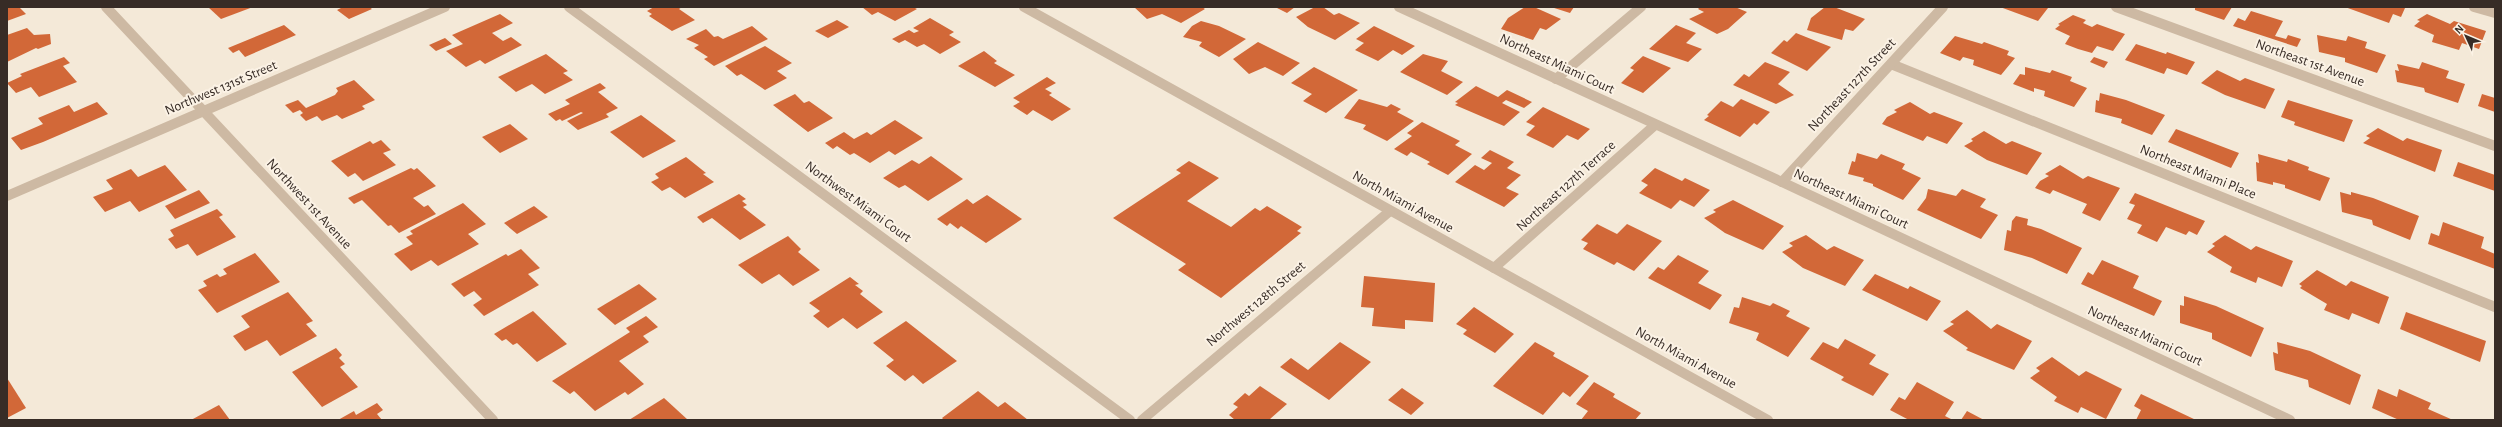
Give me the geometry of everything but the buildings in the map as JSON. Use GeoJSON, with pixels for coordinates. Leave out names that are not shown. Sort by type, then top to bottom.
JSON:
{"type":"FeatureCollection","features":[{"type":"Feature","properties":{"kind":"street","name":"Northwest 1st Avenue"},"geometry":{"type":"LineString","coordinates":[[106,7],[493,420]]}},
{"type":"Feature","properties":{"kind":"street","name":"Northwest 131st Street"},"geometry":{"type":"LineString","coordinates":[[7,196],[446,7]]}},
{"type":"Feature","properties":{"kind":"street","name":"Northwest Miami Court"},"geometry":{"type":"LineString","coordinates":[[569,7],[1130,420]]}},
{"type":"Feature","properties":{"kind":"street","name":"North Miami Avenue"},"geometry":{"type":"LineString","coordinates":[[1024,7],[1768,420]]}},
{"type":"Feature","properties":{"kind":"street","name":"Northeast Miami Court"},"geometry":{"type":"LineString","coordinates":[[1399,7],[1782,182],[2290,420]]}},
{"type":"Feature","properties":{"kind":"street"},"geometry":{"type":"LineString","coordinates":[[1556,79],[1641,7]]}},
{"type":"Feature","properties":{"kind":"street","name":"Northeast 127th Street"},"geometry":{"type":"LineString","coordinates":[[1782,182],[1943,7]]}},
{"type":"Feature","properties":{"kind":"street","name":"Northeast 1st Avenue"},"geometry":{"type":"LineString","coordinates":[[2116,7],[2495,146]]}},
{"type":"Feature","properties":{"kind":"street"},"geometry":{"type":"LineString","coordinates":[[2474,7],[2495,14]]}},
{"type":"Feature","properties":{"kind":"street","name":"Northeast Miami Place"},"geometry":{"type":"LineString","coordinates":[[1891,64],[2495,307]]}},
{"type":"Feature","properties":{"kind":"street","name":"Northeast 127th Terrace"},"geometry":{"type":"LineString","coordinates":[[1494,268],[1656,125]]}},
{"type":"Feature","properties":{"kind":"street","name":"Northwest 128th Street"},"geometry":{"type":"LineString","coordinates":[[1142,420],[1390,211]]}}]}
